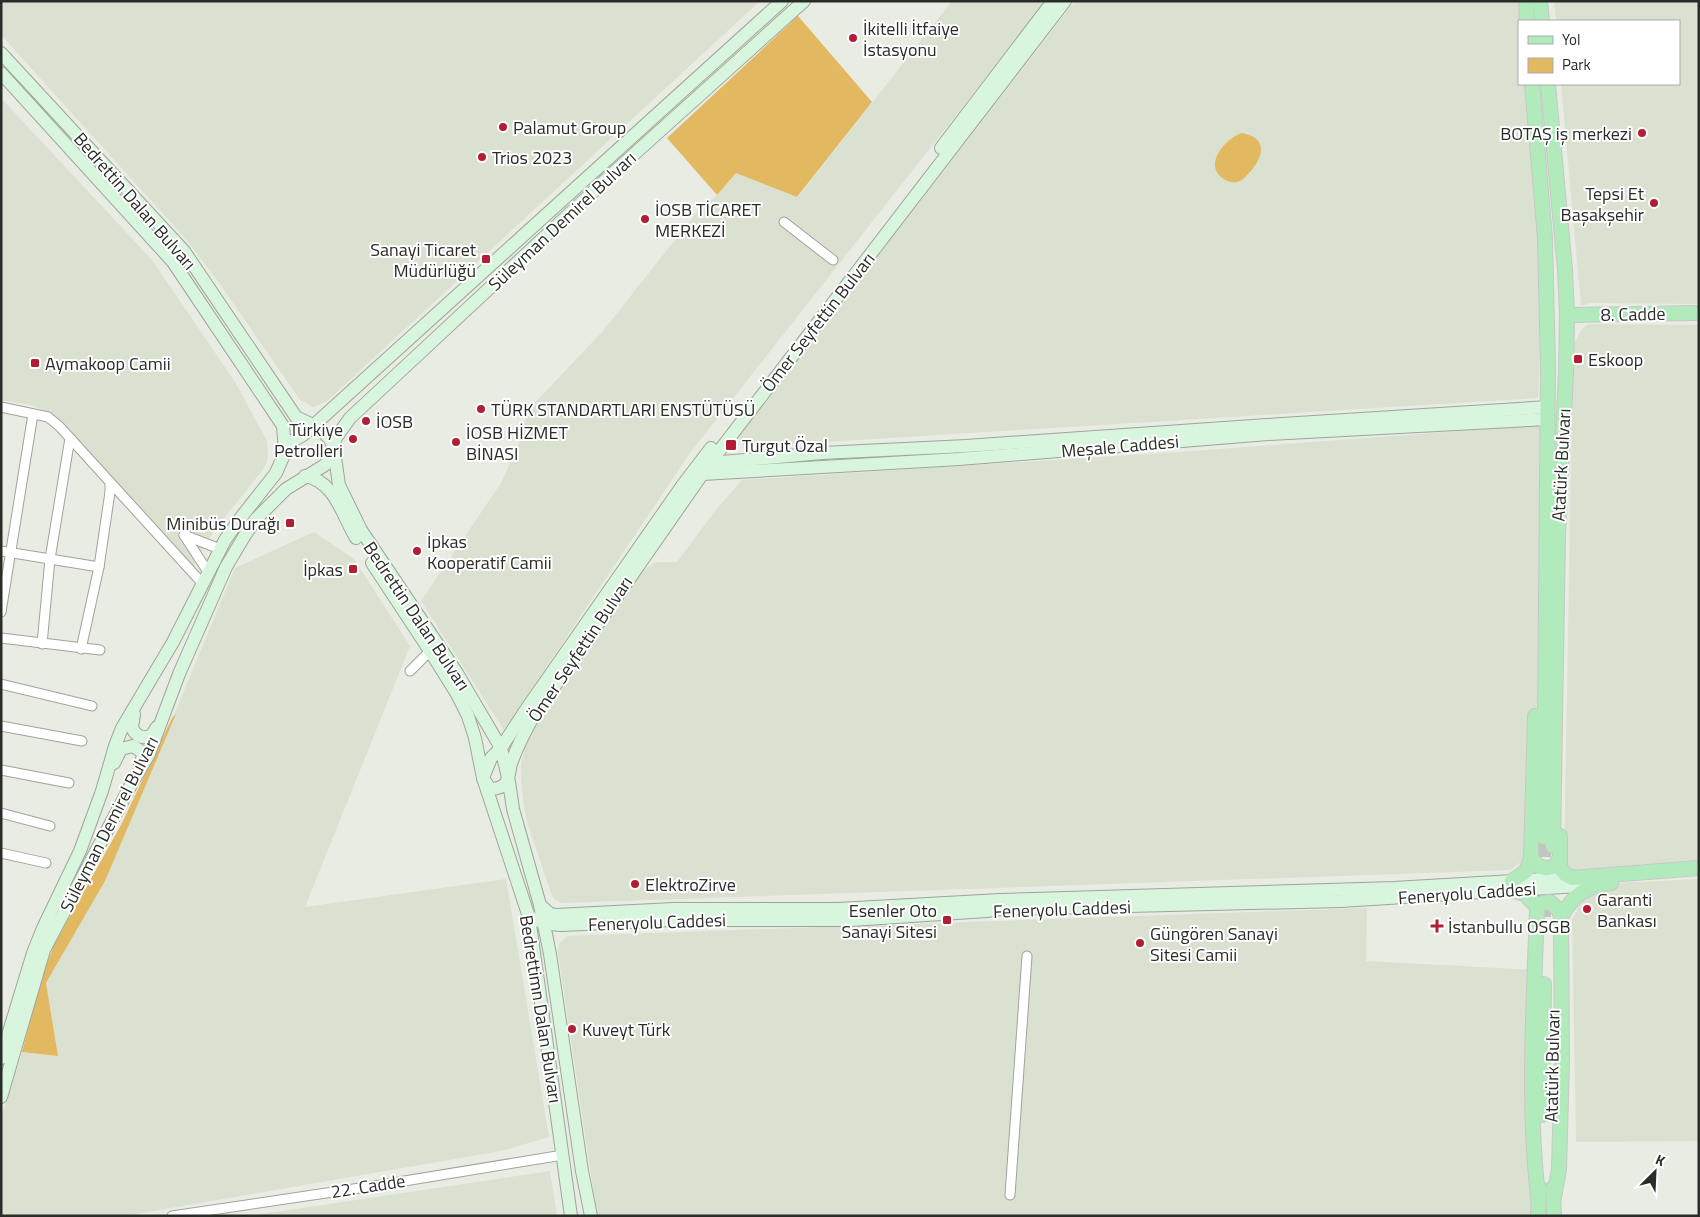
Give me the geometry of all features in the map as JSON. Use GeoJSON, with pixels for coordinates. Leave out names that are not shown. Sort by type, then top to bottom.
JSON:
{"type":"FeatureCollection","features":[{"type":"Feature","properties":{"kind":"main road","name":"Süleyman Demirel Bulvarı"},"geometry":{"type":"LineString","coordinates":[[1,1058],[38,939],[80,851],[109,772],[114,746],[122,728],[173,642],[220,549],[238,520],[276,473],[289,444],[303,435],[782,1]]}},
{"type":"Feature","properties":{"kind":"main road","name":"Süleyman Demirel Bulvarı"},"geometry":{"type":"LineString","coordinates":[[1,1097],[44,950],[149,754],[178,674],[226,567],[245,535],[256,520],[286,489],[325,465],[334,450],[335,439],[350,418],[611,175],[804,1]]}},
{"type":"Feature","properties":{"kind":"main road","name":"Ömer Seyfettin Bulvarı"},"geometry":{"type":"LineString","coordinates":[[482,778],[491,758],[501,748],[525,711],[702,466],[1053,1]]}},
{"type":"Feature","properties":{"kind":"main road","name":"Ömer Seyfettin Bulvarı"},"geometry":{"type":"LineString","coordinates":[[508,778],[510,765],[516,750],[536,712],[702,466],[1065,1]]}},
{"type":"Feature","properties":{"kind":"main road"},"geometry":{"type":"LineString","coordinates":[[1526,1],[1527,20]]}},
{"type":"Feature","properties":{"kind":"main road"},"geometry":{"type":"LineString","coordinates":[[1540,1],[1542,20]]}},
{"type":"Feature","properties":{"kind":"main road","name":"Bedrettin Dalan Bulvarı"},"geometry":{"type":"LineString","coordinates":[[1,53],[184,251],[296,416],[314,425]]}},
{"type":"Feature","properties":{"kind":"main road","name":"Bedrettin Dalan Bulvarı"},"geometry":{"type":"LineString","coordinates":[[1,73],[173,262],[283,426],[285,450]]}},
{"type":"Feature","properties":{"kind":"main road","name":"Atatürk Bulvarı"},"geometry":{"type":"LineString","coordinates":[[1532,85],[1545,238],[1547,301],[1548,413],[1545,567],[1552,850]]}},
{"type":"Feature","properties":{"kind":"main road","name":"Atatürk Bulvarı"},"geometry":{"type":"LineString","coordinates":[[1548,85],[1564,260],[1567,315],[1558,535],[1564,582],[1552,850]]}},
{"type":"Feature","properties":{"kind":"main road","name":"8. Cadde"},"geometry":{"type":"LineString","coordinates":[[1567,315],[1699,313]]}},
{"type":"Feature","properties":{"kind":"main road"},"geometry":{"type":"LineString","coordinates":[[1548,413],[1564,421]]}},
{"type":"Feature","properties":{"kind":"main road","name":"Meşale Caddesi"},"geometry":{"type":"LineString","coordinates":[[702,466],[822,453],[966,446],[1267,425],[1548,413]]}},
{"type":"Feature","properties":{"kind":"main road"},"geometry":{"type":"LineString","coordinates":[[314,425],[328,436],[334,450]]}},
{"type":"Feature","properties":{"kind":"main road","name":"Bedrettin Dalan Bulvarı"},"geometry":{"type":"LineString","coordinates":[[334,450],[339,485],[361,530],[458,673],[501,748],[508,778]]}},
{"type":"Feature","properties":{"kind":"main road","name":"Bedrettin Dalan Bulvarı"},"geometry":{"type":"LineString","coordinates":[[305,476],[324,483],[330,491],[367,556],[456,694],[468,716],[475,738],[482,778]]}},
{"type":"Feature","properties":{"kind":"main road"},"geometry":{"type":"LineString","coordinates":[[1545,567],[1538,611],[1531,858],[1526,872],[1512,886],[1525,894],[1549,915],[1562,1060],[1558,1169],[1554,1197],[1554,1216]]}},
{"type":"Feature","properties":{"kind":"main road"},"geometry":{"type":"LineString","coordinates":[[138,702],[131,722],[134,732],[139,737],[144,738],[152,735],[163,715]]}},
{"type":"Feature","properties":{"kind":"main road"},"geometry":{"type":"LineString","coordinates":[[109,772],[122,749],[126,746],[139,748],[143,756],[132,783]]}},
{"type":"Feature","properties":{"kind":"main road"},"geometry":{"type":"LineString","coordinates":[[482,778],[490,789],[498,789],[505,784],[508,778]]}},
{"type":"Feature","properties":{"kind":"main road","name":"Bedrettimn Dalan Bulvarı"},"geometry":{"type":"LineString","coordinates":[[482,778],[529,917],[571,1216]]}},
{"type":"Feature","properties":{"kind":"main road","name":"Bedrettimn Dalan Bulvarı"},"geometry":{"type":"LineString","coordinates":[[508,778],[512,803],[540,905],[550,954],[582,1171],[591,1216]]}},
{"type":"Feature","properties":{"kind":"main road"},"geometry":{"type":"LineString","coordinates":[[495,815],[496,806],[500,800],[507,799],[512,803]]}},
{"type":"Feature","properties":{"kind":"main road"},"geometry":{"type":"LineString","coordinates":[[1531,858],[1538,866],[1547,868],[1555,866],[1552,850]]}},
{"type":"Feature","properties":{"kind":"main road"},"geometry":{"type":"LineString","coordinates":[[1552,850],[1561,871],[1572,878],[1699,868]]}},
{"type":"Feature","properties":{"kind":"main road"},"geometry":{"type":"LineString","coordinates":[[1538,1216],[1534,1155],[1533,1051],[1549,915],[1596,885],[1653,879],[1699,877]]}},
{"type":"Feature","properties":{"kind":"main road","name":"Feneryolu Caddesi"},"geometry":{"type":"LineString","coordinates":[[529,917],[565,925],[672,920],[851,920],[987,912],[1000,909],[1341,903],[1572,878]]}},
{"type":"Feature","properties":{"kind":"main road","name":"Feneryolu Caddesi"},"geometry":{"type":"LineString","coordinates":[[540,905],[550,914],[673,909],[838,909],[1000,900],[1394,888],[1596,885]]}},
{"type":"Feature","properties":{"kind":"main road"},"geometry":{"type":"LineString","coordinates":[[550,954],[550,943],[559,929],[565,925]]}},
{"type":"Feature","properties":{"kind":"street"},"geometry":{"type":"LineString","coordinates":[[784,222],[833,260]]}},
{"type":"Feature","properties":{"kind":"street"},"geometry":{"type":"LineString","coordinates":[[1,407],[48,417],[60,426],[110,482],[205,578]]}},
{"type":"Feature","properties":{"kind":"street"},"geometry":{"type":"LineString","coordinates":[[1,612],[6,552],[32,414]]}},
{"type":"Feature","properties":{"kind":"street"},"geometry":{"type":"LineString","coordinates":[[42,644],[50,559],[70,438]]}},
{"type":"Feature","properties":{"kind":"street"},"geometry":{"type":"LineString","coordinates":[[81,648],[99,567],[110,482]]}},
{"type":"Feature","properties":{"kind":"street"},"geometry":{"type":"LineString","coordinates":[[205,578],[184,535],[220,549]]}},
{"type":"Feature","properties":{"kind":"street"},"geometry":{"type":"LineString","coordinates":[[6,552],[99,567]]}},
{"type":"Feature","properties":{"kind":"street"},"geometry":{"type":"LineString","coordinates":[[1,638],[100,650]]}},
{"type":"Feature","properties":{"kind":"street"},"geometry":{"type":"LineString","coordinates":[[410,671],[430,651]]}},
{"type":"Feature","properties":{"kind":"street"},"geometry":{"type":"LineString","coordinates":[[1,684],[92,706]]}},
{"type":"Feature","properties":{"kind":"street"},"geometry":{"type":"LineString","coordinates":[[1,726],[82,740]]}},
{"type":"Feature","properties":{"kind":"street"},"geometry":{"type":"LineString","coordinates":[[1,770],[69,783]]}},
{"type":"Feature","properties":{"kind":"street"},"geometry":{"type":"LineString","coordinates":[[1,813],[50,826]]}},
{"type":"Feature","properties":{"kind":"street"},"geometry":{"type":"LineString","coordinates":[[1,853],[46,863]]}},
{"type":"Feature","properties":{"kind":"street"},"geometry":{"type":"LineString","coordinates":[[1010,1195],[1027,956]]}},
{"type":"Feature","properties":{"kind":"street","name":"22. Cadde"},"geometry":{"type":"LineString","coordinates":[[172,1216],[563,1155]]}},
{"type":"Feature","properties":{"kind":"shaded area"},"geometry":{"type":"Polygon","coordinates":[[[1,1],[760,1],[326,402],[313,407],[300,400],[218,281],[185,238],[1,35],[1,1]]]}},
{"type":"Feature","properties":{"kind":"shaded area"},"geometry":{"type":"Polygon","coordinates":[[[952,1],[1046,1],[690,453],[504,730],[421,601],[501,483],[520,441],[528,410],[603,331],[697,212],[717,195],[736,173],[798,197],[952,1]]]}},
{"type":"Feature","properties":{"kind":"shaded area","name":"Eskoop"},"geometry":{"type":"Polygon","coordinates":[[[1075,1],[1518,1],[1520,20],[1518,20],[1518,85],[1525,85],[1543,290],[1538,398],[744,447],[738,437],[1075,1]]]}},
{"type":"Feature","properties":{"kind":"shaded area"},"geometry":{"type":"Polygon","coordinates":[[[1554,1],[1699,1],[1699,304],[1590,303],[1581,306],[1561,85],[1680,85],[1680,20],[1556,20],[1554,1]]]}},
{"type":"Feature","properties":{"kind":"shaded area"},"geometry":{"type":"Polygon","coordinates":[[[1,98],[152,260],[235,382],[267,441],[267,462],[262,471],[215,529],[191,570],[53,417],[31,405],[1,400],[1,98]]]}},
{"type":"Feature","properties":{"kind":"shaded area"},"geometry":{"type":"Polygon","coordinates":[[[1588,324],[1699,325],[1699,864],[1575,872],[1566,870],[1564,864],[1573,347],[1581,330],[1588,324]]]}},
{"type":"Feature","properties":{"kind":"shaded area"},"geometry":{"type":"Polygon","coordinates":[[[1541,425],[1535,841],[1528,856],[1511,870],[562,903],[554,899],[551,893],[524,808],[521,765],[526,743],[536,722],[640,573],[655,562],[677,562],[715,511],[742,480],[1193,451],[1541,425]]]}},
{"type":"Feature","properties":{"kind":"shaded area"},"geometry":{"type":"Polygon","coordinates":[[[314,532],[354,559],[410,646],[305,907],[506,879],[549,1137],[501,1151],[125,1216],[1,1216],[1,1117],[22,1052],[58,1056],[46,983],[105,881],[235,568],[314,532]]]}},
{"type":"Feature","properties":{"kind":"shaded area"},"geometry":{"type":"Polygon","coordinates":[[[1699,879],[1699,1141],[1576,1142],[1572,920],[1582,900],[1595,884],[1699,879]]]}},
{"type":"Feature","properties":{"kind":"shaded area"},"geometry":{"type":"Polygon","coordinates":[[[1367,908],[1366,961],[1537,970],[1535,1216],[597,1216],[558,952],[559,944],[567,936],[1367,908]]]}},
{"type":"Feature","properties":{"kind":"shaded area"},"geometry":{"type":"Polygon","coordinates":[[[550,1171],[557,1216],[249,1216],[550,1171]]]}},
{"type":"Feature","properties":{"kind":"green space"},"geometry":{"type":"Polygon","coordinates":[[[798,16],[872,102],[797,197],[736,173],[717,195],[667,138],[798,16]]]}},
{"type":"Feature","properties":{"kind":"green space"},"geometry":{"type":"Polygon","coordinates":[[[1242,133],[1250,135],[1260,143],[1260,154],[1255,166],[1242,180],[1238,182],[1227,181],[1218,173],[1215,167],[1216,160],[1223,146],[1229,140],[1242,133]]]}},
{"type":"Feature","properties":{"kind":"green space"},"geometry":{"type":"Polygon","coordinates":[[[176,714],[105,881],[46,983],[58,1056],[22,1052],[41,983],[55,943],[121,825],[172,718],[176,714]]]}},
{"type":"Feature","properties":{"kind":"tunnel"},"geometry":{"type":"LineString","coordinates":[[1544,843],[1544,917]]}},
{"type":"Feature","properties":{"kind":"place","name":"İkitelli İtfaiye İstasyonu"},"geometry":{"type":"Point","coordinates":[853,38]}},
{"type":"Feature","properties":{"kind":"place","name":"Palamut Group"},"geometry":{"type":"Point","coordinates":[503,127]}},
{"type":"Feature","properties":{"kind":"place","name":"BOTAŞ iş merkezi"},"geometry":{"type":"Point","coordinates":[1642,133]}},
{"type":"Feature","properties":{"kind":"place","name":"Trios 2023"},"geometry":{"type":"Point","coordinates":[482,157]}},
{"type":"Feature","properties":{"kind":"place","name":"Tepsi Et Başakşehir"},"geometry":{"type":"Point","coordinates":[1654,203]}},
{"type":"Feature","properties":{"kind":"place","name":"İOSB TİCARET MERKEZİ"},"geometry":{"type":"Point","coordinates":[645,219]}},
{"type":"Feature","properties":{"kind":"place","name":"Sanayi Ticaret Müdürlüğü"},"geometry":{"type":"Point","coordinates":[486,259]}},
{"type":"Feature","properties":{"kind":"place","name":"Eskoop"},"geometry":{"type":"Point","coordinates":[1578,359]}},
{"type":"Feature","properties":{"kind":"place","name":"Aymakoop Camii"},"geometry":{"type":"Point","coordinates":[35,363]}},
{"type":"Feature","properties":{"kind":"place","name":"TÜRK STANDARTLARI ENSTÜTÜSÜ"},"geometry":{"type":"Point","coordinates":[481,409]}},
{"type":"Feature","properties":{"kind":"place","name":"İOSB"},"geometry":{"type":"Point","coordinates":[366,421]}},
{"type":"Feature","properties":{"kind":"place","name":"Türkiye Petrolleri"},"geometry":{"type":"Point","coordinates":[353,439]}},
{"type":"Feature","properties":{"kind":"place","name":"İOSB HİZMET BİNASI"},"geometry":{"type":"Point","coordinates":[456,442]}},
{"type":"Feature","properties":{"kind":"place","name":"Turgut Özal"},"geometry":{"type":"Point","coordinates":[731,445]}},
{"type":"Feature","properties":{"kind":"place","name":"Minibüs Durağı"},"geometry":{"type":"Point","coordinates":[290,523]}},
{"type":"Feature","properties":{"kind":"place","name":"İpkas Kooperatif Camii"},"geometry":{"type":"Point","coordinates":[417,551]}},
{"type":"Feature","properties":{"kind":"place","name":"İpkas"},"geometry":{"type":"Point","coordinates":[353,569]}},
{"type":"Feature","properties":{"kind":"place","name":"ElektroZirve"},"geometry":{"type":"Point","coordinates":[635,884]}},
{"type":"Feature","properties":{"kind":"place","name":"Garanti Bankası"},"geometry":{"type":"Point","coordinates":[1587,909]}},
{"type":"Feature","properties":{"kind":"place","name":"Esenler Oto Sanayi Sitesi"},"geometry":{"type":"Point","coordinates":[947,920]}},
{"type":"Feature","properties":{"kind":"place","name":"İstanbullu OSGB"},"geometry":{"type":"Point","coordinates":[1437,926]}},
{"type":"Feature","properties":{"kind":"place","name":"Güngören Sanayi Sitesi Camii"},"geometry":{"type":"Point","coordinates":[1140,943]}},
{"type":"Feature","properties":{"kind":"place","name":"Kuveyt Türk"},"geometry":{"type":"Point","coordinates":[572,1029]}}]}
